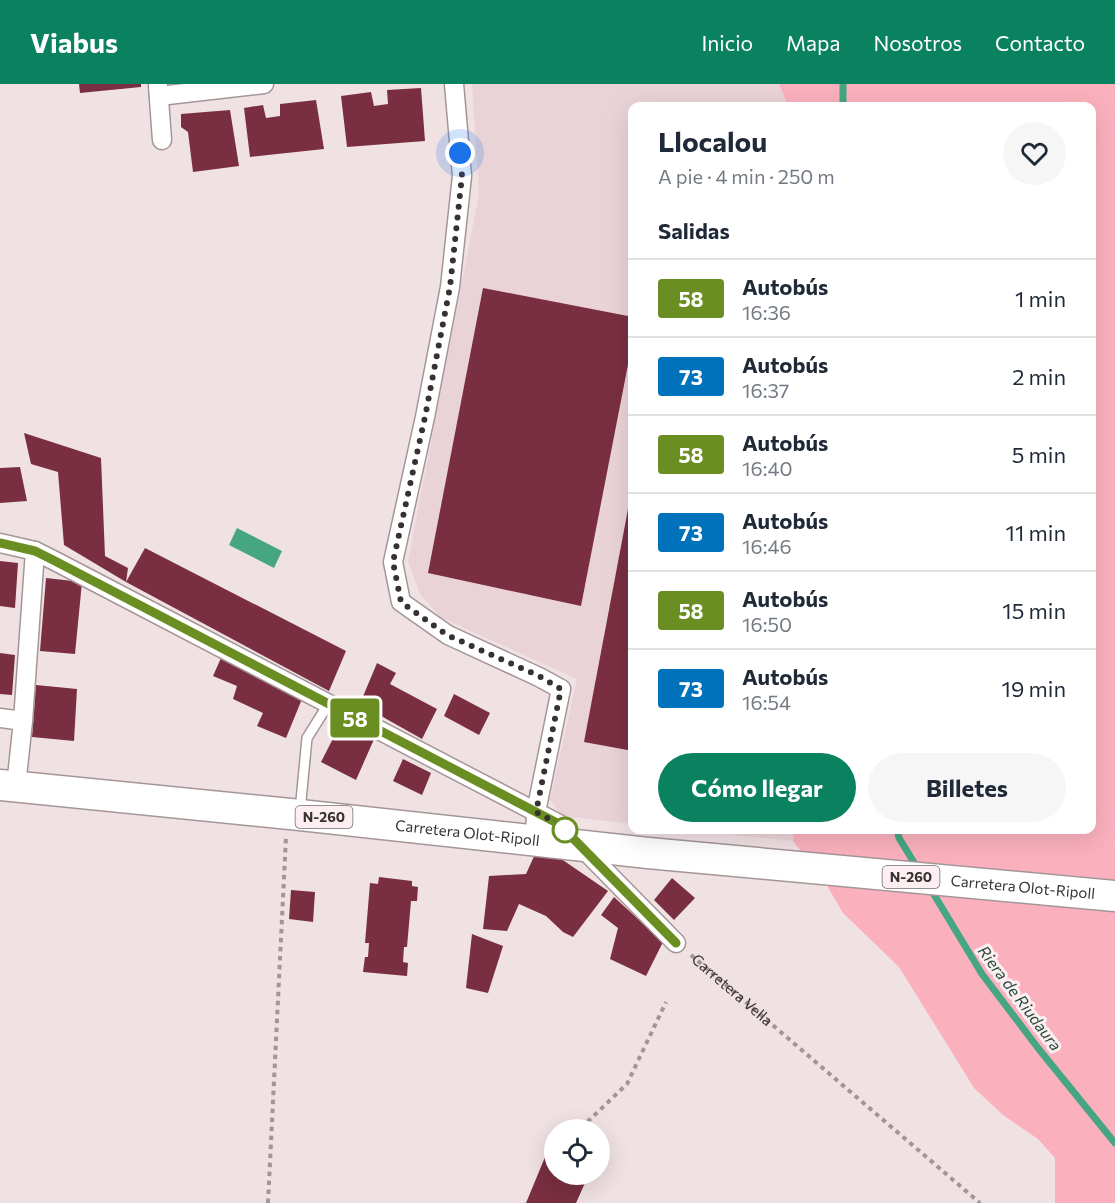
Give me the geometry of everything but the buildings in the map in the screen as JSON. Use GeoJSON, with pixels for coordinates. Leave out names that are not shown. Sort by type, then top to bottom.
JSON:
{"type":"FeatureCollection","features":[{"type":"Feature","properties":{"kind":"main road","name":"Carretera Olot-Ripoll"},"geometry":{"type":"LineString","coordinates":[[8,786],[293,822],[536,826],[579,845],[1115,896]]}},
{"type":"Feature","properties":{"kind":"street"},"geometry":{"type":"LineString","coordinates":[[162,140],[158,90],[264,84]]}},
{"type":"Feature","properties":{"kind":"street"},"geometry":{"type":"LineString","coordinates":[[0,543],[35,551],[328,703],[536,826],[561,689],[539,676],[447,635],[401,602],[393,562],[425,417],[450,287],[462,176],[454,84]]}},
{"type":"Feature","properties":{"kind":"street"},"geometry":{"type":"LineString","coordinates":[[8,786],[23,721],[35,551]]}},
{"type":"Feature","properties":{"kind":"street"},"geometry":{"type":"LineString","coordinates":[[0,718],[23,721]]}},
{"type":"Feature","properties":{"kind":"street","name":"Carretera Vella"},"geometry":{"type":"LineString","coordinates":[[579,845],[676,943]]}},
{"type":"Feature","properties":{"kind":"lane"},"geometry":{"type":"LineString","coordinates":[[293,822],[307,738],[328,703]]}},
{"type":"Feature","properties":{"kind":"path"},"geometry":{"type":"LineString","coordinates":[[268,1203],[293,822]]}},
{"type":"Feature","properties":{"kind":"path","name":"Carretera Vella"},"geometry":{"type":"LineString","coordinates":[[676,943],[980,1203]]}},
{"type":"Feature","properties":{"kind":"path"},"geometry":{"type":"LineString","coordinates":[[590,1119],[627,1084],[666,1002]]}},
{"type":"Feature","properties":{"kind":"shaded area"},"geometry":{"type":"Polygon","coordinates":[[[472,84],[779,84],[786,102],[628,102],[628,823],[562,816],[550,800],[577,679],[440,617],[420,594],[408,561],[479,194],[472,84]]]}},
{"type":"Feature","properties":{"kind":"shaded area"},"geometry":{"type":"Polygon","coordinates":[[[779,84],[1115,84],[1115,1203],[1055,1203],[1055,1158],[1038,1139],[1003,1115],[974,1088],[899,967],[843,913],[826,884],[793,841],[794,834],[1096,834],[1096,102],[786,102],[779,84]]]}},
{"type":"Feature","properties":{"kind":"shaded area"},"geometry":{"type":"Polygon","coordinates":[[[237,528],[282,551],[274,568],[229,545],[237,528]]]}},
{"type":"Feature","properties":{"kind":"shaded area"},"geometry":{"type":"Polygon","coordinates":[[[726,834],[794,834],[793,841],[726,834]]]}},
{"type":"Feature","properties":{"kind":"waterway","name":"Riera de Riudaura"},"geometry":{"type":"LineString","coordinates":[[843,84],[843,102]]}},
{"type":"Feature","properties":{"kind":"waterway","name":"Riera de Riudaura"},"geometry":{"type":"LineString","coordinates":[[898,834],[918,869]]}},
{"type":"Feature","properties":{"kind":"waterway","name":"Riera de Riudaura"},"geometry":{"type":"LineString","coordinates":[[930,888],[982,974],[1115,1143]]}},
{"type":"Feature","properties":{"kind":"bus line","name":"58"},"geometry":{"type":"LineString","coordinates":[[0,543],[35,551],[55,561],[559,824],[676,943]]}},
{"type":"Feature","properties":{"kind":"route"},"geometry":{"type":"LineString","coordinates":[[460,153],[462,176],[450,287],[425,417],[393,562],[401,602],[447,635],[539,676],[561,689],[536,812],[559,824],[569,835],[565,830]]}}]}
